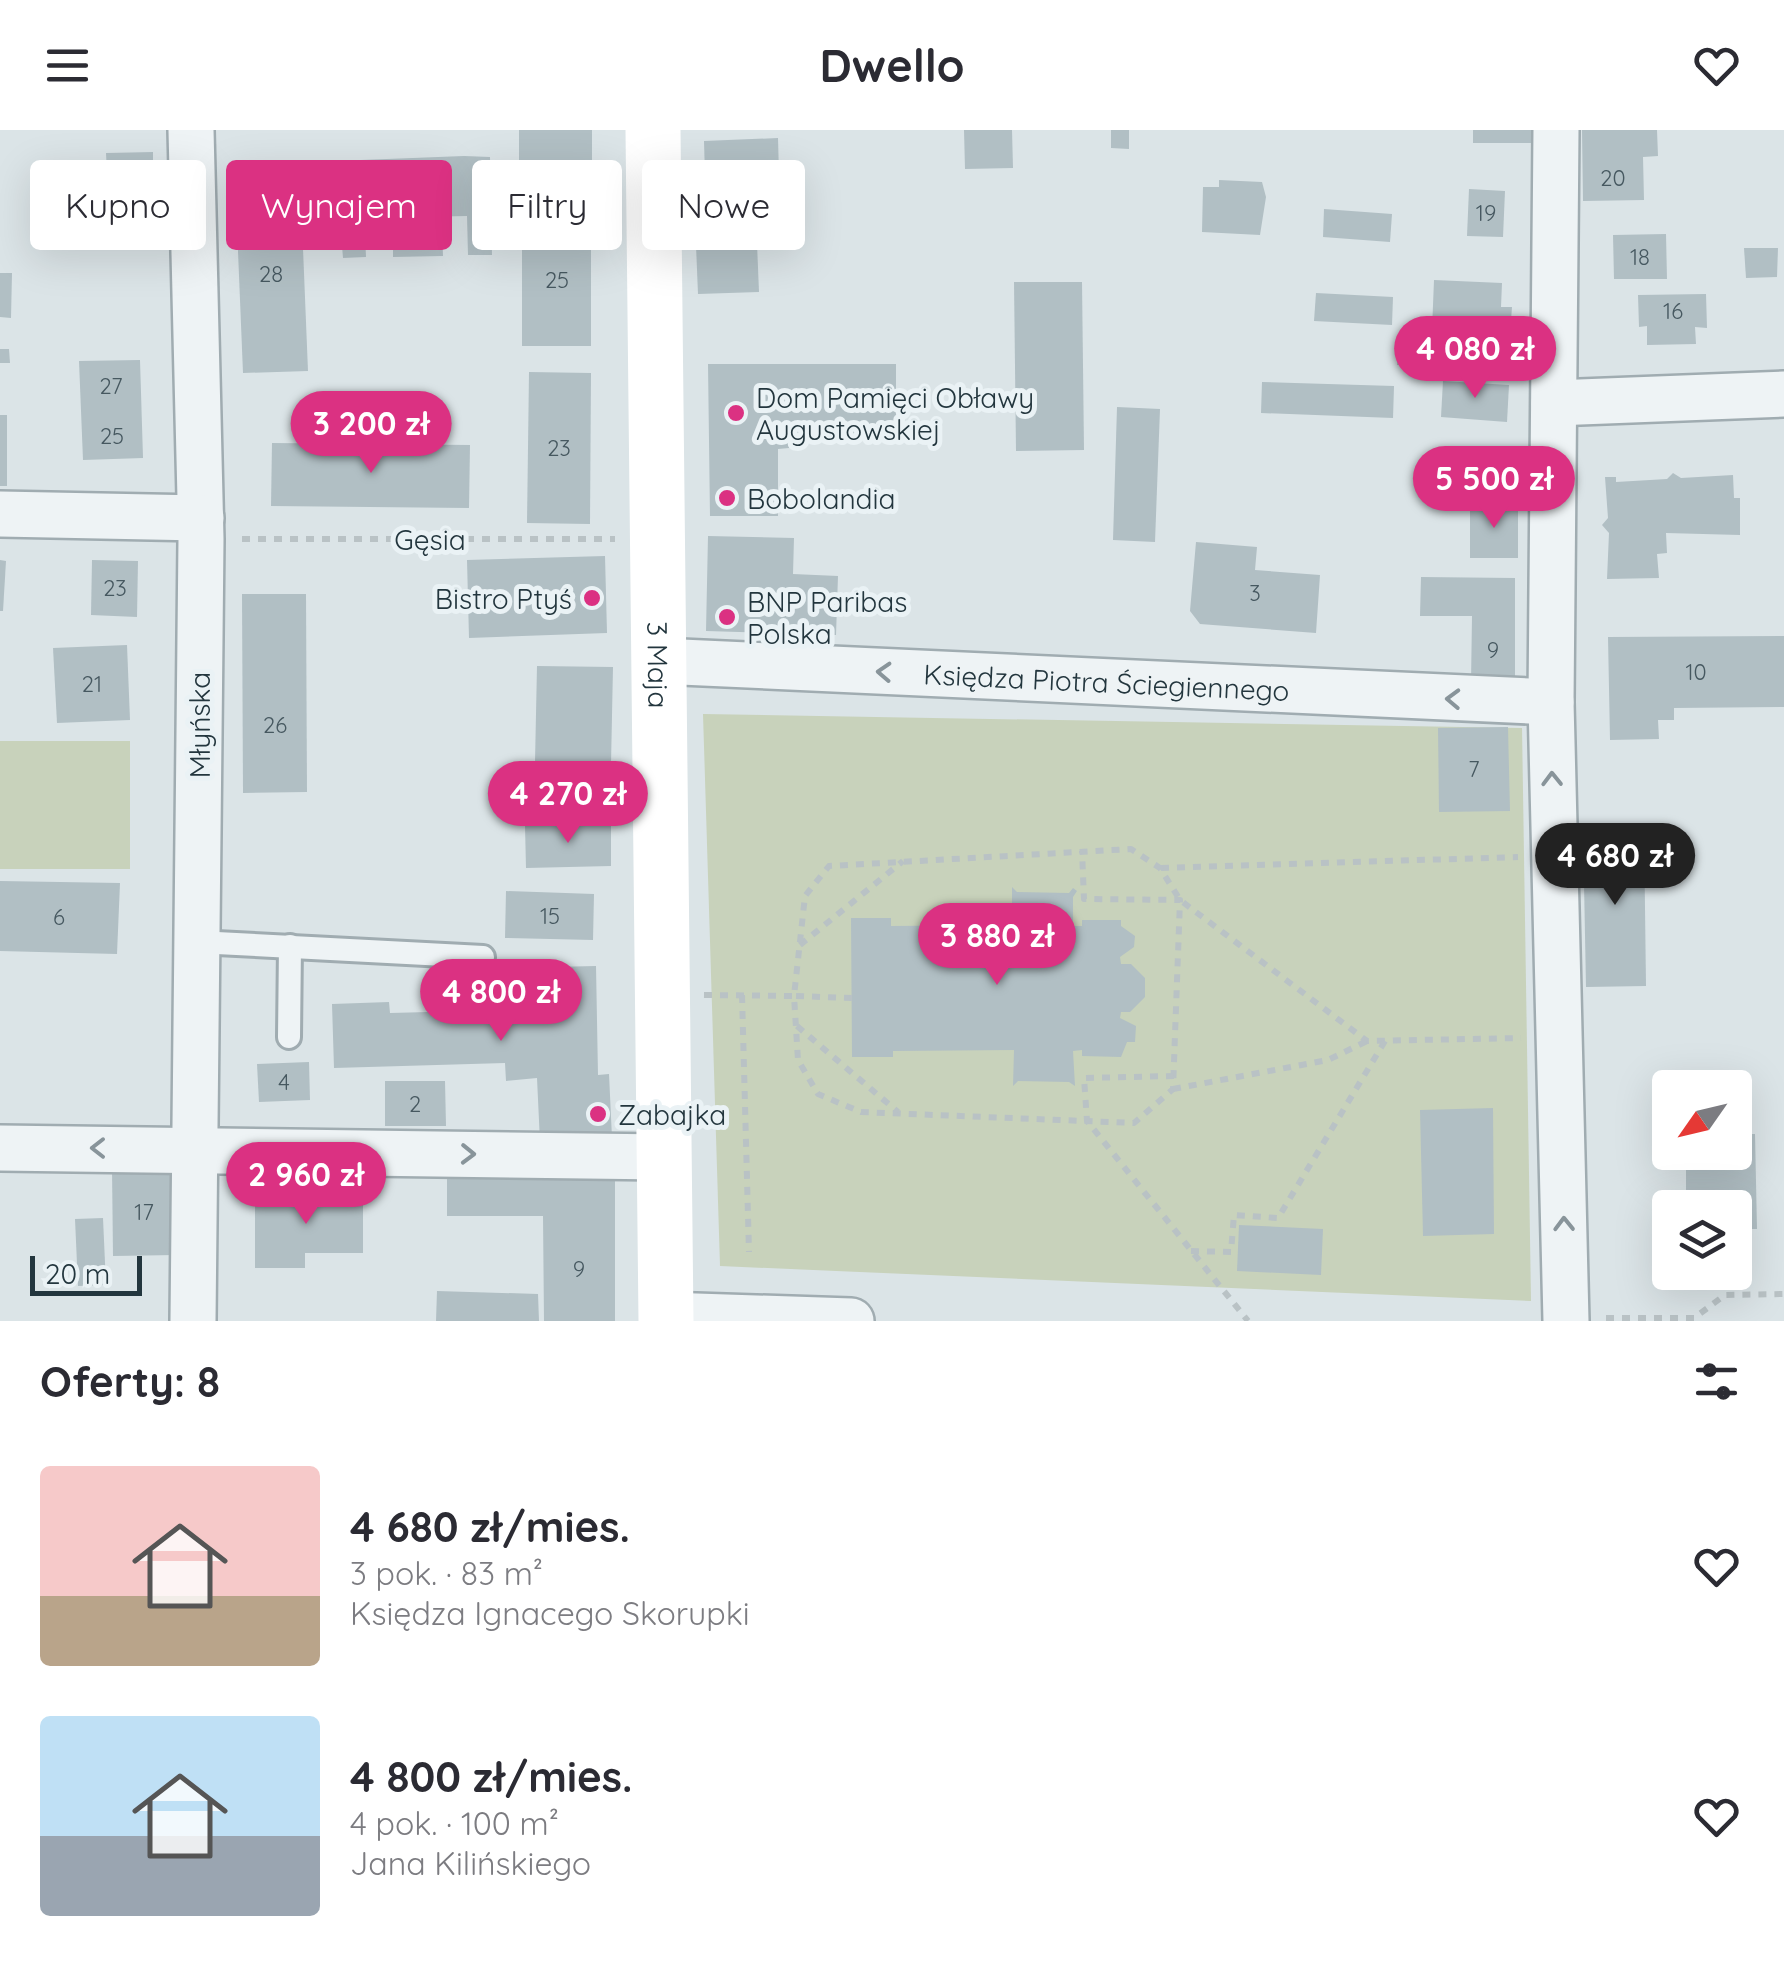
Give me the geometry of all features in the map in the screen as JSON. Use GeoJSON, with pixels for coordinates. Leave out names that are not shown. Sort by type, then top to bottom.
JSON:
{"type":"FeatureCollection","features":[{"type":"Feature","properties":{"kind":"street","name":"Młyńska"},"geometry":{"type":"LineString","coordinates":[[191,130],[201,528],[194,1321]]}},
{"type":"Feature","properties":{"kind":"street","name":"3 Maja"},"geometry":{"type":"LineString","coordinates":[[653,130],[666,1318]]}},
{"type":"Feature","properties":{"kind":"street"},"geometry":{"type":"LineString","coordinates":[[1556,130],[1551,702],[1578,1316]]}},
{"type":"Feature","properties":{"kind":"street"},"geometry":{"type":"LineString","coordinates":[[1554,403],[1784,394]]}},
{"type":"Feature","properties":{"kind":"street"},"geometry":{"type":"LineString","coordinates":[[0,514],[201,528]]}},
{"type":"Feature","properties":{"kind":"street","name":"Księdza Piotra Ściegiennego"},"geometry":{"type":"LineString","coordinates":[[659,661],[1551,702]]}},
{"type":"Feature","properties":{"kind":"street"},"geometry":{"type":"LineString","coordinates":[[0,1148],[664,1156]]}},
{"type":"Feature","properties":{"kind":"street"},"geometry":{"type":"LineString","coordinates":[[666,1318],[850,1321]]}},
{"type":"Feature","properties":{"kind":"lane"},"geometry":{"type":"LineString","coordinates":[[198,942],[483,957]]}},
{"type":"Feature","properties":{"kind":"lane"},"geometry":{"type":"LineString","coordinates":[[289,1037],[290,946]]}},
{"type":"Feature","properties":{"kind":"path","name":"Gęsia"},"geometry":{"type":"LineString","coordinates":[[201,528],[659,538]]}},
{"type":"Feature","properties":{"kind":"path"},"geometry":{"type":"LineString","coordinates":[[1367,1041],[1180,900],[1160,868],[1131,848],[829,866],[805,896],[794,996],[798,1060],[818,1094],[861,1112],[1134,1122],[1173,1089],[1328,1060],[1367,1041],[1532,1038]]}},
{"type":"Feature","properties":{"kind":"path"},"geometry":{"type":"LineString","coordinates":[[1082,851],[1084,899],[1180,900]]}},
{"type":"Feature","properties":{"kind":"path"},"geometry":{"type":"LineString","coordinates":[[1160,868],[1522,856]]}},
{"type":"Feature","properties":{"kind":"path"},"geometry":{"type":"LineString","coordinates":[[800,946],[903,862]]}},
{"type":"Feature","properties":{"kind":"path"},"geometry":{"type":"LineString","coordinates":[[1173,1089],[1180,900]]}},
{"type":"Feature","properties":{"kind":"path"},"geometry":{"type":"LineString","coordinates":[[712,995],[852,998]]}},
{"type":"Feature","properties":{"kind":"path"},"geometry":{"type":"LineString","coordinates":[[742,995],[749,1252]]}},
{"type":"Feature","properties":{"kind":"path"},"geometry":{"type":"LineString","coordinates":[[796,1026],[900,1113]]}},
{"type":"Feature","properties":{"kind":"path"},"geometry":{"type":"LineString","coordinates":[[1192,1251],[1230,1252],[1234,1215],[1278,1218],[1386,1040]]}},
{"type":"Feature","properties":{"kind":"path"},"geometry":{"type":"LineString","coordinates":[[1174,1076],[1084,1078],[1086,1121],[1248,1321]]}},
{"type":"Feature","properties":{"kind":"path"},"geometry":{"type":"LineString","coordinates":[[1578,1316],[1694,1318],[1725,1295],[1784,1294]]}},
{"type":"Feature","properties":{"kind":"green space"},"geometry":{"type":"Polygon","coordinates":[[[703,714],[1522,728],[1531,1301],[720,1266],[703,714]]]}},
{"type":"Feature","properties":{"kind":"green space"},"geometry":{"type":"Polygon","coordinates":[[[0,741],[130,741],[130,869],[0,869],[0,741]]]}},
{"type":"Feature","properties":{"kind":"building"},"geometry":{"type":"Polygon","coordinates":[[[519,130],[592,130],[592,160],[519,160],[519,130]]]}},
{"type":"Feature","properties":{"kind":"building"},"geometry":{"type":"Polygon","coordinates":[[[964,130],[1012,130],[1013,168],[965,169],[964,130]]]}},
{"type":"Feature","properties":{"kind":"building"},"geometry":{"type":"Polygon","coordinates":[[[1111,130],[1129,130],[1129,149],[1111,148],[1111,130]]]}},
{"type":"Feature","properties":{"kind":"building"},"geometry":{"type":"Polygon","coordinates":[[[1473,130],[1534,130],[1534,143],[1473,143],[1473,130]]]}},
{"type":"Feature","properties":{"kind":"building"},"geometry":{"type":"Polygon","coordinates":[[[1582,130],[1657,130],[1658,156],[1643,157],[1644,200],[1583,201],[1582,130]]]}},
{"type":"Feature","properties":{"kind":"building"},"geometry":{"type":"Polygon","coordinates":[[[778,138],[779,160],[705,160],[704,141],[778,138]]]}},
{"type":"Feature","properties":{"kind":"building"},"geometry":{"type":"Polygon","coordinates":[[[153,152],[153,160],[106,160],[106,153],[153,152]]]}},
{"type":"Feature","properties":{"kind":"building"},"geometry":{"type":"Polygon","coordinates":[[[490,157],[472,160],[472,250],[492,250],[492,255],[468,255],[467,216],[452,216],[452,160],[361,160],[490,157]]]}},
{"type":"Feature","properties":{"kind":"building"},"geometry":{"type":"Polygon","coordinates":[[[1219,180],[1262,182],[1266,197],[1260,235],[1202,232],[1203,187],[1219,187],[1219,180]]]}},
{"type":"Feature","properties":{"kind":"building"},"geometry":{"type":"Polygon","coordinates":[[[1469,189],[1505,191],[1503,237],[1467,236],[1469,189]]]}},
{"type":"Feature","properties":{"kind":"building"},"geometry":{"type":"Polygon","coordinates":[[[1324,209],[1392,214],[1390,242],[1323,237],[1324,209]]]}},
{"type":"Feature","properties":{"kind":"building"},"geometry":{"type":"Polygon","coordinates":[[[1666,234],[1667,279],[1614,279],[1613,235],[1666,234]]]}},
{"type":"Feature","properties":{"kind":"building"},"geometry":{"type":"Polygon","coordinates":[[[1744,248],[1778,248],[1777,277],[1746,278],[1744,248]]]}},
{"type":"Feature","properties":{"kind":"building"},"geometry":{"type":"Polygon","coordinates":[[[238,250],[303,250],[308,371],[243,373],[238,250]]]}},
{"type":"Feature","properties":{"kind":"building"},"geometry":{"type":"Polygon","coordinates":[[[342,250],[366,250],[366,257],[343,258],[342,250]]]}},
{"type":"Feature","properties":{"kind":"building"},"geometry":{"type":"Polygon","coordinates":[[[393,250],[443,250],[443,256],[393,257],[393,250]]]}},
{"type":"Feature","properties":{"kind":"building"},"geometry":{"type":"Polygon","coordinates":[[[522,250],[591,250],[591,346],[522,346],[522,250]]]}},
{"type":"Feature","properties":{"kind":"building"},"geometry":{"type":"Polygon","coordinates":[[[696,250],[757,250],[759,292],[698,294],[696,250]]]}},
{"type":"Feature","properties":{"kind":"building"},"geometry":{"type":"Polygon","coordinates":[[[0,273],[12,273],[11,318],[0,317],[0,273]]]}},
{"type":"Feature","properties":{"kind":"building"},"geometry":{"type":"Polygon","coordinates":[[[1434,280],[1502,283],[1501,307],[1512,307],[1510,334],[1471,332],[1470,349],[1461,349],[1459,369],[1397,365],[1399,345],[1425,346],[1426,330],[1432,330],[1434,280]]]}},
{"type":"Feature","properties":{"kind":"building"},"geometry":{"type":"Polygon","coordinates":[[[1014,282],[1082,282],[1084,450],[1016,451],[1014,282]]]}},
{"type":"Feature","properties":{"kind":"building"},"geometry":{"type":"Polygon","coordinates":[[[1316,293],[1393,297],[1392,325],[1314,321],[1316,293]]]}},
{"type":"Feature","properties":{"kind":"building"},"geometry":{"type":"Polygon","coordinates":[[[1706,294],[1707,328],[1695,327],[1696,344],[1647,345],[1647,326],[1639,327],[1638,295],[1706,294]]]}},
{"type":"Feature","properties":{"kind":"building"},"geometry":{"type":"Polygon","coordinates":[[[0,349],[9,349],[10,363],[0,363],[0,349]]]}},
{"type":"Feature","properties":{"kind":"building"},"geometry":{"type":"Polygon","coordinates":[[[140,360],[143,458],[83,460],[79,361],[140,360]]]}},
{"type":"Feature","properties":{"kind":"building"},"geometry":{"type":"Polygon","coordinates":[[[708,364],[896,364],[896,434],[789,433],[789,448],[778,449],[778,516],[710,516],[708,364]]]}},
{"type":"Feature","properties":{"kind":"building"},"geometry":{"type":"Polygon","coordinates":[[[529,372],[591,373],[590,524],[527,523],[529,372]]]}},
{"type":"Feature","properties":{"kind":"building"},"geometry":{"type":"Polygon","coordinates":[[[1443,381],[1509,385],[1507,422],[1441,417],[1443,381]]]}},
{"type":"Feature","properties":{"kind":"building"},"geometry":{"type":"Polygon","coordinates":[[[1262,382],[1394,386],[1393,418],[1261,413],[1262,382]]]}},
{"type":"Feature","properties":{"kind":"building"},"geometry":{"type":"Polygon","coordinates":[[[1117,407],[1160,409],[1155,542],[1113,540],[1117,407]]]}},
{"type":"Feature","properties":{"kind":"building"},"geometry":{"type":"Polygon","coordinates":[[[0,415],[7,415],[7,486],[0,486],[0,415]]]}},
{"type":"Feature","properties":{"kind":"building"},"geometry":{"type":"Polygon","coordinates":[[[272,443],[470,445],[469,508],[271,506],[272,443]]]}},
{"type":"Feature","properties":{"kind":"building"},"geometry":{"type":"Polygon","coordinates":[[[1673,473],[1681,478],[1733,475],[1734,498],[1740,498],[1740,535],[1666,533],[1667,553],[1657,554],[1659,578],[1607,579],[1609,533],[1602,525],[1608,518],[1605,477],[1616,477],[1616,482],[1667,479],[1673,473]]]}},
{"type":"Feature","properties":{"kind":"building"},"geometry":{"type":"Polygon","coordinates":[[[1470,504],[1518,504],[1518,558],[1470,558],[1470,504]]]}},
{"type":"Feature","properties":{"kind":"building"},"geometry":{"type":"Polygon","coordinates":[[[708,536],[794,538],[793,574],[838,576],[836,635],[706,631],[708,536]]]}},
{"type":"Feature","properties":{"kind":"building"},"geometry":{"type":"Polygon","coordinates":[[[1196,542],[1257,547],[1255,570],[1320,575],[1316,633],[1200,624],[1190,611],[1196,542]]]}},
{"type":"Feature","properties":{"kind":"building"},"geometry":{"type":"Polygon","coordinates":[[[605,556],[607,633],[469,638],[467,560],[605,556]]]}},
{"type":"Feature","properties":{"kind":"building"},"geometry":{"type":"Polygon","coordinates":[[[0,560],[6,561],[3,611],[0,611],[0,560]]]}},
{"type":"Feature","properties":{"kind":"building"},"geometry":{"type":"Polygon","coordinates":[[[92,560],[138,561],[137,617],[91,615],[92,560]]]}},
{"type":"Feature","properties":{"kind":"building"},"geometry":{"type":"Polygon","coordinates":[[[1421,577],[1515,578],[1515,683],[1471,683],[1472,616],[1420,616],[1421,577]]]}},
{"type":"Feature","properties":{"kind":"building"},"geometry":{"type":"Polygon","coordinates":[[[242,594],[306,594],[307,792],[243,793],[242,594]]]}},
{"type":"Feature","properties":{"kind":"building"},"geometry":{"type":"Polygon","coordinates":[[[1784,636],[1784,707],[1674,708],[1674,720],[1658,720],[1659,739],[1610,740],[1608,637],[1784,636]]]}},
{"type":"Feature","properties":{"kind":"building"},"geometry":{"type":"Polygon","coordinates":[[[127,645],[130,720],[57,723],[53,648],[127,645]]]}},
{"type":"Feature","properties":{"kind":"building"},"geometry":{"type":"Polygon","coordinates":[[[537,666],[613,667],[610,813],[534,811],[537,666]]]}},
{"type":"Feature","properties":{"kind":"building"},"geometry":{"type":"Polygon","coordinates":[[[1508,727],[1510,811],[1439,812],[1438,728],[1508,727]]]}},
{"type":"Feature","properties":{"kind":"building"},"geometry":{"type":"Polygon","coordinates":[[[611,824],[611,866],[526,868],[525,826],[611,824]]]}},
{"type":"Feature","properties":{"kind":"building"},"geometry":{"type":"Polygon","coordinates":[[[1644,830],[1646,986],[1586,987],[1583,831],[1644,830]]]}},
{"type":"Feature","properties":{"kind":"building"},"geometry":{"type":"Polygon","coordinates":[[[0,881],[120,883],[117,954],[0,951],[0,881]]]}},
{"type":"Feature","properties":{"kind":"building"},"geometry":{"type":"Polygon","coordinates":[[[1012,887],[1017,892],[1069,893],[1073,888],[1077,891],[1073,897],[1073,926],[1082,926],[1082,920],[1121,920],[1121,926],[1135,936],[1134,947],[1120,957],[1121,964],[1131,964],[1145,978],[1145,997],[1130,1012],[1121,1012],[1120,1018],[1136,1026],[1135,1042],[1127,1042],[1121,1057],[1082,1056],[1082,1050],[1073,1051],[1075,1086],[1069,1082],[1018,1081],[1013,1086],[1014,1050],[893,1051],[893,1057],[852,1057],[851,918],[891,918],[891,926],[1012,925],[1012,887]]]}},
{"type":"Feature","properties":{"kind":"building"},"geometry":{"type":"Polygon","coordinates":[[[506,891],[594,894],[593,940],[505,938],[506,891]]]}},
{"type":"Feature","properties":{"kind":"building"},"geometry":{"type":"Polygon","coordinates":[[[596,966],[598,1075],[609,1074],[612,1138],[540,1142],[537,1078],[506,1081],[505,1063],[334,1068],[332,1004],[389,1002],[390,1013],[506,1010],[505,968],[596,966]]]}},
{"type":"Feature","properties":{"kind":"building"},"geometry":{"type":"Polygon","coordinates":[[[309,1062],[310,1100],[259,1102],[257,1064],[309,1062]]]}},
{"type":"Feature","properties":{"kind":"building"},"geometry":{"type":"Polygon","coordinates":[[[385,1081],[445,1081],[446,1126],[385,1126],[385,1081]]]}},
{"type":"Feature","properties":{"kind":"building"},"geometry":{"type":"Polygon","coordinates":[[[1493,1108],[1494,1234],[1423,1236],[1420,1110],[1493,1108]]]}},
{"type":"Feature","properties":{"kind":"building"},"geometry":{"type":"Polygon","coordinates":[[[1755,1134],[1757,1229],[1752,1229],[1752,1190],[1686,1190],[1686,1170],[1752,1170],[1755,1134]]]}},
{"type":"Feature","properties":{"kind":"building"},"geometry":{"type":"Polygon","coordinates":[[[112,1168],[174,1168],[176,1255],[113,1256],[112,1168]]]}},
{"type":"Feature","properties":{"kind":"building"},"geometry":{"type":"Polygon","coordinates":[[[447,1177],[615,1178],[615,1321],[544,1321],[543,1216],[447,1216],[447,1177]]]}},
{"type":"Feature","properties":{"kind":"building"},"geometry":{"type":"Polygon","coordinates":[[[255,1193],[363,1193],[363,1253],[305,1253],[305,1268],[255,1268],[255,1193]]]}},
{"type":"Feature","properties":{"kind":"building"},"geometry":{"type":"Polygon","coordinates":[[[103,1218],[106,1285],[78,1286],[75,1219],[103,1218]]]}},
{"type":"Feature","properties":{"kind":"building"},"geometry":{"type":"Polygon","coordinates":[[[1239,1225],[1323,1229],[1321,1275],[1237,1271],[1239,1225]]]}},
{"type":"Feature","properties":{"kind":"building"},"geometry":{"type":"Polygon","coordinates":[[[437,1291],[538,1294],[539,1321],[436,1321],[437,1291]]]}},
{"type":"Feature","properties":{"kind":"place","name":"Dom Pamięci Obławy Augustowskiej"},"geometry":{"type":"Point","coordinates":[736,413]}},
{"type":"Feature","properties":{"kind":"place","name":"Bobolandia"},"geometry":{"type":"Point","coordinates":[727,498]}},
{"type":"Feature","properties":{"kind":"place","name":"Bistro Ptyś"},"geometry":{"type":"Point","coordinates":[592,598]}},
{"type":"Feature","properties":{"kind":"place","name":"BNP Paribas Polska"},"geometry":{"type":"Point","coordinates":[727,617]}},
{"type":"Feature","properties":{"kind":"place","name":"Zabajka"},"geometry":{"type":"Point","coordinates":[598,1114]}}]}
